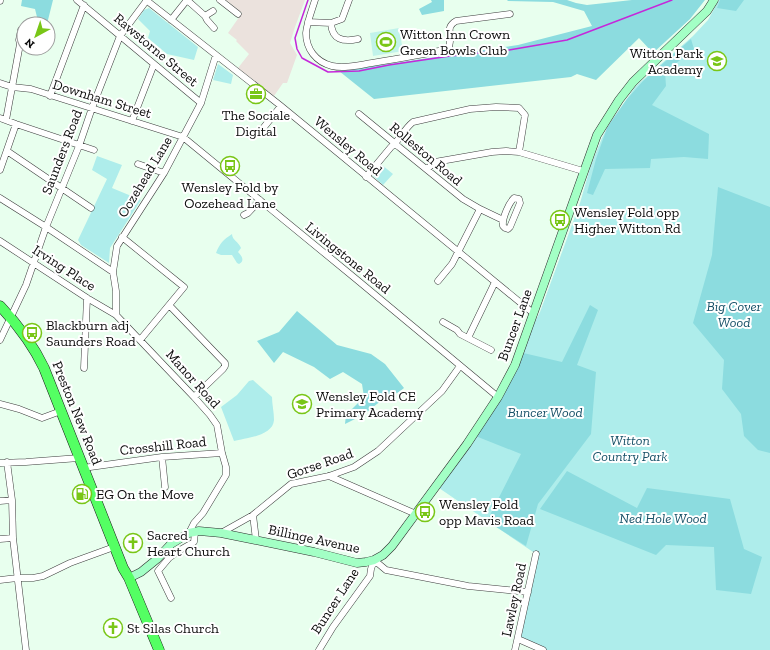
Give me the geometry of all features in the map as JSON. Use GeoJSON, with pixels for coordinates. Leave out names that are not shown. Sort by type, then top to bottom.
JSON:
{"type":"FeatureCollection","features":[{"type":"Feature","properties":{"kind":"highway","name":"Preston New Road"},"geometry":{"type":"LineString","coordinates":[[0,306],[11,317],[23,333],[37,353],[44,368],[122,568],[129,578],[159,650]]}},
{"type":"Feature","properties":{"kind":"main road","name":"Buncer Lane"},"geometry":{"type":"LineString","coordinates":[[374,560],[383,555],[392,546],[467,444],[498,397],[515,365],[583,171],[597,136],[619,100],[633,82],[707,11],[714,0]]}},
{"type":"Feature","properties":{"kind":"main road","name":"Billinge Avenue"},"geometry":{"type":"LineString","coordinates":[[192,532],[220,532],[314,552],[356,563],[374,560]]}},
{"type":"Feature","properties":{"kind":"main road"},"geometry":{"type":"LineString","coordinates":[[129,578],[141,572],[157,559],[171,544],[192,532]]}},
{"type":"Feature","properties":{"kind":"street","name":"Rawstorne Street"},"geometry":{"type":"LineString","coordinates":[[77,0],[201,103]]}},
{"type":"Feature","properties":{"kind":"street","name":"Wensley Road"},"geometry":{"type":"LineString","coordinates":[[146,0],[281,106],[533,313]]}},
{"type":"Feature","properties":{"kind":"street","name":"Saunders Road"},"geometry":{"type":"LineString","coordinates":[[0,340],[26,285],[46,227],[80,146],[92,108],[120,36],[146,0]]}},
{"type":"Feature","properties":{"kind":"street"},"geometry":{"type":"LineString","coordinates":[[171,20],[187,0],[205,16],[214,28]]}},
{"type":"Feature","properties":{"kind":"street"},"geometry":{"type":"LineString","coordinates":[[220,0],[238,14]]}},
{"type":"Feature","properties":{"kind":"street"},"geometry":{"type":"LineString","coordinates":[[315,0],[306,33],[308,44],[312,53],[319,60],[331,66],[343,67],[444,50],[449,48],[449,30],[452,23],[456,21],[510,14]]}},
{"type":"Feature","properties":{"kind":"street"},"geometry":{"type":"LineString","coordinates":[[308,22],[331,23],[342,19],[349,0]]}},
{"type":"Feature","properties":{"kind":"street"},"geometry":{"type":"LineString","coordinates":[[50,96],[84,5]]}},
{"type":"Feature","properties":{"kind":"street"},"geometry":{"type":"LineString","coordinates":[[205,16],[213,11]]}},
{"type":"Feature","properties":{"kind":"street"},"geometry":{"type":"LineString","coordinates":[[331,23],[331,30],[338,39],[350,41],[358,39]]}},
{"type":"Feature","properties":{"kind":"street"},"geometry":{"type":"LineString","coordinates":[[18,56],[12,87],[3,119],[94,150]]}},
{"type":"Feature","properties":{"kind":"street","name":"Oozehead Lane"},"geometry":{"type":"LineString","coordinates":[[116,315],[116,291],[113,272],[117,246],[164,174],[201,103],[216,56]]}},
{"type":"Feature","properties":{"kind":"street"},"geometry":{"type":"LineString","coordinates":[[132,121],[154,64]]}},
{"type":"Feature","properties":{"kind":"street","name":"Downham Street"},"geometry":{"type":"LineString","coordinates":[[0,83],[12,87],[31,89],[183,137]]}},
{"type":"Feature","properties":{"kind":"street"},"geometry":{"type":"LineString","coordinates":[[260,132],[281,106]]}},
{"type":"Feature","properties":{"kind":"street"},"geometry":{"type":"LineString","coordinates":[[366,177],[413,122],[470,109],[496,107],[518,108],[525,115],[519,152]]}},
{"type":"Feature","properties":{"kind":"street","name":"Rolleston Road"},"geometry":{"type":"LineString","coordinates":[[359,114],[463,199],[503,220]]}},
{"type":"Feature","properties":{"kind":"street"},"geometry":{"type":"LineString","coordinates":[[0,170],[16,124]]}},
{"type":"Feature","properties":{"kind":"street","name":"Livingstone Road"},"geometry":{"type":"LineString","coordinates":[[183,137],[498,397]]}},
{"type":"Feature","properties":{"kind":"street"},"geometry":{"type":"LineString","coordinates":[[7,151],[92,208]]}},
{"type":"Feature","properties":{"kind":"street"},"geometry":{"type":"LineString","coordinates":[[427,170],[435,162],[464,156],[492,152],[519,152],[583,171]]}},
{"type":"Feature","properties":{"kind":"street"},"geometry":{"type":"LineString","coordinates":[[138,164],[164,174]]}},
{"type":"Feature","properties":{"kind":"street"},"geometry":{"type":"LineString","coordinates":[[0,198],[113,272]]}},
{"type":"Feature","properties":{"kind":"street"},"geometry":{"type":"LineString","coordinates":[[244,215],[248,213],[260,200]]}},
{"type":"Feature","properties":{"kind":"street"},"geometry":{"type":"LineString","coordinates":[[438,281],[452,264],[459,252],[480,209]]}},
{"type":"Feature","properties":{"kind":"street"},"geometry":{"type":"LineString","coordinates":[[122,237],[184,287],[140,340]]}},
{"type":"Feature","properties":{"kind":"street","name":"Irving Place"},"geometry":{"type":"LineString","coordinates":[[0,241],[87,298],[116,315]]}},
{"type":"Feature","properties":{"kind":"street"},"geometry":{"type":"LineString","coordinates":[[468,338],[495,282]]}},
{"type":"Feature","properties":{"kind":"street"},"geometry":{"type":"LineString","coordinates":[[84,368],[87,298]]}},
{"type":"Feature","properties":{"kind":"street"},"geometry":{"type":"LineString","coordinates":[[169,305],[225,362],[223,369],[194,397]]}},
{"type":"Feature","properties":{"kind":"street","name":"Manor Road"},"geometry":{"type":"LineString","coordinates":[[116,315],[210,415],[217,425],[226,467],[226,475],[203,513],[194,523],[192,532],[194,542],[169,558],[158,571],[171,598]]}},
{"type":"Feature","properties":{"kind":"street"},"geometry":{"type":"LineString","coordinates":[[443,322],[457,330],[460,334],[491,350]]}},
{"type":"Feature","properties":{"kind":"street","name":"Gorse Road"},"geometry":{"type":"LineString","coordinates":[[220,532],[253,515],[291,484],[329,476],[354,467],[378,451],[442,391],[460,366]]}},
{"type":"Feature","properties":{"kind":"street"},"geometry":{"type":"LineString","coordinates":[[0,404],[42,418],[61,411]]}},
{"type":"Feature","properties":{"kind":"street","name":"Crosshill Road"},"geometry":{"type":"LineString","coordinates":[[0,462],[81,463],[223,454]]}},
{"type":"Feature","properties":{"kind":"street"},"geometry":{"type":"LineString","coordinates":[[162,457],[165,487]]}},
{"type":"Feature","properties":{"kind":"street"},"geometry":{"type":"LineString","coordinates":[[7,462],[12,500],[13,538],[17,578],[26,650]]}},
{"type":"Feature","properties":{"kind":"street"},"geometry":{"type":"LineString","coordinates":[[329,476],[416,514]]}},
{"type":"Feature","properties":{"kind":"street"},"geometry":{"type":"LineString","coordinates":[[0,501],[12,500]]}},
{"type":"Feature","properties":{"kind":"street"},"geometry":{"type":"LineString","coordinates":[[253,515],[256,540]]}},
{"type":"Feature","properties":{"kind":"street"},"geometry":{"type":"LineString","coordinates":[[0,539],[13,538]]}},
{"type":"Feature","properties":{"kind":"street"},"geometry":{"type":"LineString","coordinates":[[0,580],[43,576],[70,563],[114,547]]}},
{"type":"Feature","properties":{"kind":"street","name":"Lawley Road"},"geometry":{"type":"LineString","coordinates":[[515,650],[536,554]]}},
{"type":"Feature","properties":{"kind":"street","name":"Billinge Avenue"},"geometry":{"type":"LineString","coordinates":[[374,560],[386,570],[468,586],[528,592]]}},
{"type":"Feature","properties":{"kind":"street","name":"Buncer Lane"},"geometry":{"type":"LineString","coordinates":[[322,649],[333,627],[370,576],[374,560]]}},
{"type":"Feature","properties":{"kind":"street"},"geometry":{"type":"LineString","coordinates":[[518,639],[544,650]]}},
{"type":"Feature","properties":{"kind":"shaded area"},"geometry":{"type":"Polygon","coordinates":[[[226,0],[305,0],[290,43],[297,55],[287,83],[283,83],[274,96],[238,68],[249,54],[236,41],[237,40],[228,33],[242,13],[226,0]]]}},
{"type":"Feature","properties":{"kind":"shaded area","name":"Witton Inn Crown Green Bowls Club"},"geometry":{"type":"Polygon","coordinates":[[[399,28],[403,51],[373,56],[370,33],[399,28]]]}},
{"type":"Feature","properties":{"kind":"green space"},"geometry":{"type":"Polygon","coordinates":[[[22,0],[53,0],[49,16],[37,16],[35,9],[21,6],[22,0]]]}},
{"type":"Feature","properties":{"kind":"green space"},"geometry":{"type":"Polygon","coordinates":[[[431,0],[444,0],[444,11],[422,15],[419,9],[432,2],[431,0]]]}},
{"type":"Feature","properties":{"kind":"green space"},"geometry":{"type":"Polygon","coordinates":[[[507,0],[567,0],[587,5],[632,0],[705,0],[690,19],[653,53],[639,38],[596,80],[577,74],[571,77],[374,99],[339,71],[518,45],[592,26],[584,11],[553,2],[507,0]]]}},
{"type":"Feature","properties":{"kind":"green space","name":"Witton Country Park"},"geometry":{"type":"Polygon","coordinates":[[[719,0],[770,0],[770,650],[544,650],[518,639],[536,554],[436,486],[467,444],[540,312],[580,203],[591,165],[611,121],[636,86],[693,36],[708,20],[719,0]]]}},
{"type":"Feature","properties":{"kind":"green space"},"geometry":{"type":"Polygon","coordinates":[[[720,0],[744,0],[736,11],[717,8],[720,0]]]}},
{"type":"Feature","properties":{"kind":"green space"},"geometry":{"type":"Polygon","coordinates":[[[149,8],[198,47],[194,60],[167,54],[148,38],[150,31],[138,19],[144,10],[149,8]]]}},
{"type":"Feature","properties":{"kind":"green space"},"geometry":{"type":"Polygon","coordinates":[[[691,39],[694,49],[665,72],[666,86],[652,105],[709,134],[708,159],[684,157],[651,159],[650,168],[605,169],[593,195],[587,193],[596,159],[607,128],[627,99],[643,81],[691,39]]]}},
{"type":"Feature","properties":{"kind":"green space"},"geometry":{"type":"Polygon","coordinates":[[[218,64],[233,75],[231,84],[213,80],[218,64]]]}},
{"type":"Feature","properties":{"kind":"green space"},"geometry":{"type":"Polygon","coordinates":[[[97,156],[122,165],[112,188],[141,200],[110,248],[109,263],[81,245],[78,240],[107,179],[92,170],[97,156]]]}},
{"type":"Feature","properties":{"kind":"green space"},"geometry":{"type":"Polygon","coordinates":[[[382,165],[393,174],[383,185],[373,176],[382,165]]]}},
{"type":"Feature","properties":{"kind":"green space","name":"Big Cover Wood"},"geometry":{"type":"Polygon","coordinates":[[[718,187],[770,207],[770,453],[758,450],[744,436],[741,414],[722,389],[724,360],[693,323],[712,255],[718,187]]]}},
{"type":"Feature","properties":{"kind":"green space"},"geometry":{"type":"Polygon","coordinates":[[[232,234],[233,238],[241,248],[238,252],[242,257],[242,261],[239,264],[232,255],[221,255],[216,253],[222,242],[232,234]]]}},
{"type":"Feature","properties":{"kind":"green space","name":"Buncer Wood"},"geometry":{"type":"Polygon","coordinates":[[[590,305],[598,310],[577,365],[596,372],[591,434],[538,504],[526,546],[487,521],[521,454],[473,435],[519,352],[562,362],[590,305]]]}},
{"type":"Feature","properties":{"kind":"green space"},"geometry":{"type":"Polygon","coordinates":[[[297,311],[337,345],[371,354],[385,364],[404,388],[382,400],[363,415],[345,424],[346,415],[364,397],[362,384],[343,372],[330,379],[314,367],[283,352],[274,363],[257,341],[279,332],[297,311]]]}},
{"type":"Feature","properties":{"kind":"green space"},"geometry":{"type":"Polygon","coordinates":[[[253,380],[272,397],[274,420],[269,430],[264,433],[234,441],[221,407],[237,395],[249,381],[253,380]]]}},
{"type":"Feature","properties":{"kind":"green space","name":"Ned Hole Wood"},"geometry":{"type":"Polygon","coordinates":[[[567,471],[637,508],[647,488],[730,499],[744,549],[762,557],[751,594],[716,590],[714,547],[666,545],[656,555],[540,509],[567,471]]]}},
{"type":"Feature","properties":{"kind":"waterway"},"geometry":{"type":"LineString","coordinates":[[308,0],[295,38],[297,49],[302,58],[328,72],[359,71],[389,65],[450,56],[509,50],[567,40],[672,0]]}},
{"type":"Feature","properties":{"kind":"place","name":"Witton Inn Crown Green Bowls Club"},"geometry":{"type":"Point","coordinates":[386,42]}},
{"type":"Feature","properties":{"kind":"place","name":"Witton Park Academy"},"geometry":{"type":"Point","coordinates":[717,61]}},
{"type":"Feature","properties":{"kind":"place","name":"The Sociale Digital"},"geometry":{"type":"Point","coordinates":[256,94]}},
{"type":"Feature","properties":{"kind":"place","name":"Wensley Fold by Oozehead Lane"},"geometry":{"type":"Point","coordinates":[230,166]}},
{"type":"Feature","properties":{"kind":"place","name":"Wensley Fold opp Higher Witton Rd"},"geometry":{"type":"Point","coordinates":[560,220]}},
{"type":"Feature","properties":{"kind":"place","name":"Blackburn adj Saunders Road"},"geometry":{"type":"Point","coordinates":[32,333]}},
{"type":"Feature","properties":{"kind":"place","name":"Wensley Fold CE Primary Academy"},"geometry":{"type":"Point","coordinates":[302,404]}},
{"type":"Feature","properties":{"kind":"place","name":"EG On the Move"},"geometry":{"type":"Point","coordinates":[82,494]}},
{"type":"Feature","properties":{"kind":"place","name":"Wensley Fold opp Mavis Road"},"geometry":{"type":"Point","coordinates":[425,512]}},
{"type":"Feature","properties":{"kind":"place","name":"Sacred Heart Church"},"geometry":{"type":"Point","coordinates":[133,543]}},
{"type":"Feature","properties":{"kind":"place","name":"St Silas Church"},"geometry":{"type":"Point","coordinates":[113,628]}}]}
